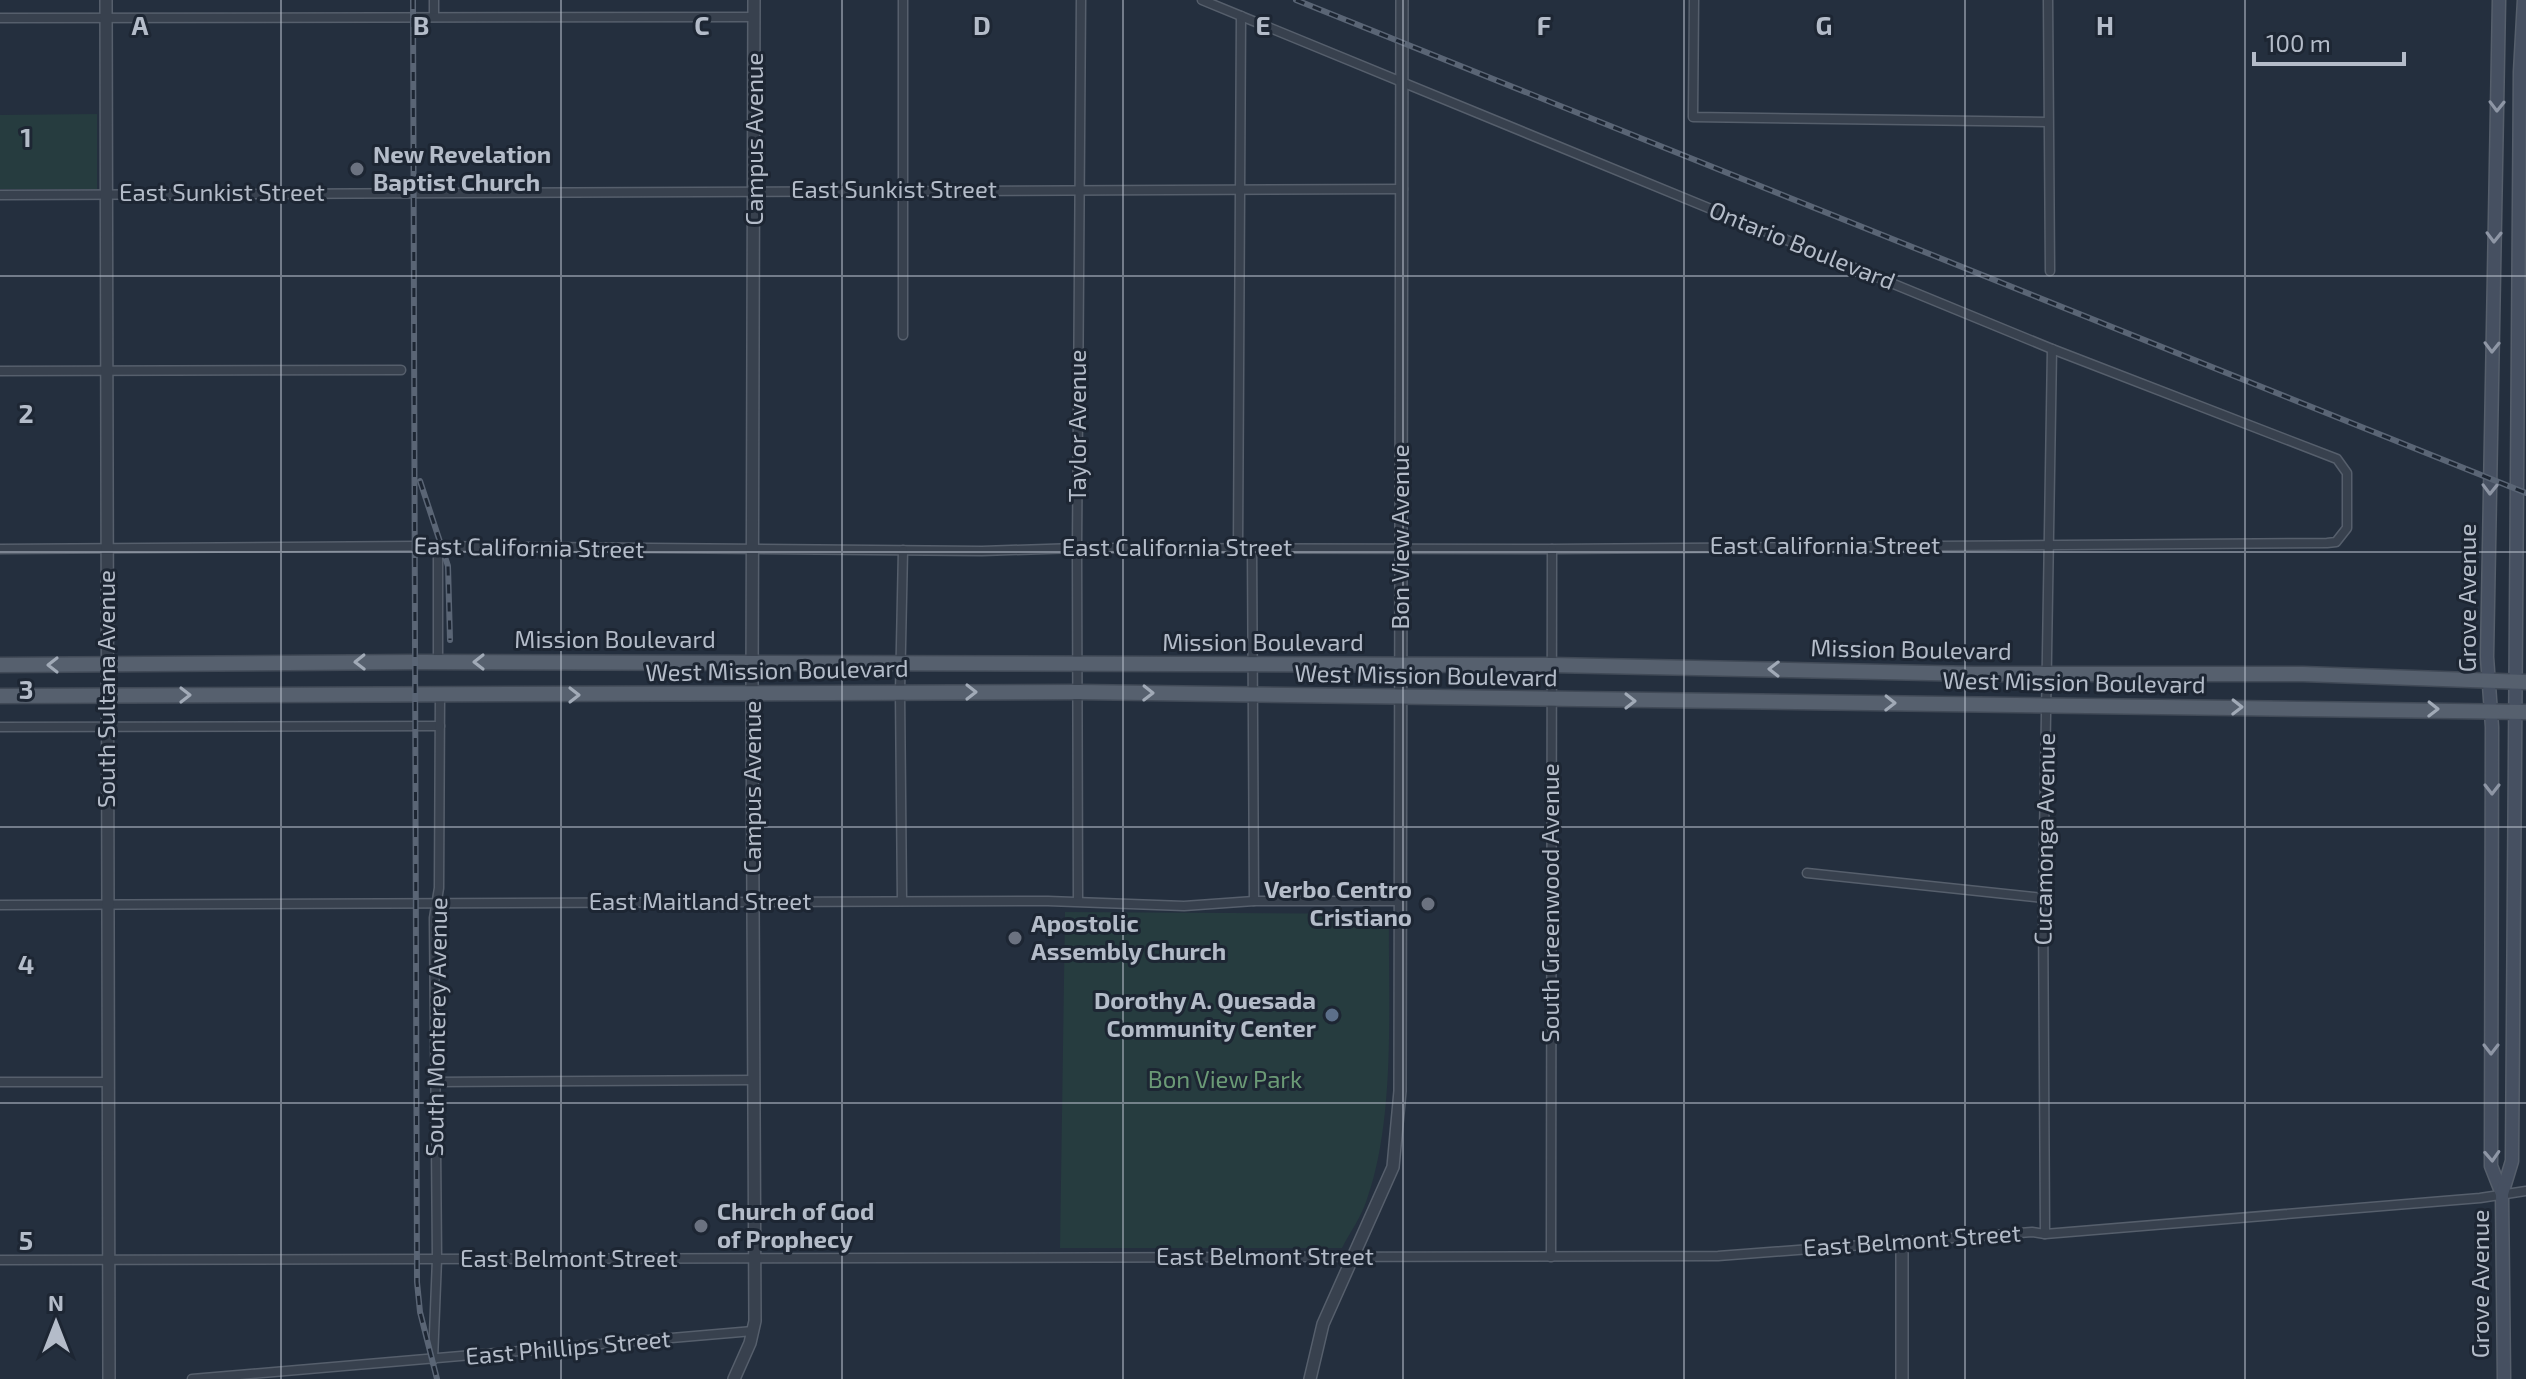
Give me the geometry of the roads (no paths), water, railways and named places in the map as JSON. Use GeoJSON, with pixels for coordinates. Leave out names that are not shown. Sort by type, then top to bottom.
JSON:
{"type":"FeatureCollection","features":[{"type":"Feature","properties":{"kind":"main road","name":"Grove Avenue"},"geometry":{"type":"LineString","coordinates":[[2499,0],[2487,653],[2491,711],[2491,1166],[2502,1194]]}},
{"type":"Feature","properties":{"kind":"main road","name":"Grove Avenue"},"geometry":{"type":"LineString","coordinates":[[2504,1376],[2502,1194],[2512,1161],[2521,681],[2520,72],[2524,0]]}},
{"type":"Feature","properties":{"kind":"main road","name":"Mission Boulevard"},"geometry":{"type":"LineString","coordinates":[[0,665],[438,662],[1552,665],[2303,674],[2521,681]]}},
{"type":"Feature","properties":{"kind":"main road","name":"West Mission Boulevard"},"geometry":{"type":"LineString","coordinates":[[0,696],[1079,692],[2520,712]]}},
{"type":"Feature","properties":{"kind":"street","name":"South Sultana Avenue"},"geometry":{"type":"LineString","coordinates":[[106,0],[109,1379]]}},
{"type":"Feature","properties":{"kind":"street"},"geometry":{"type":"LineString","coordinates":[[434,0],[434,16]]}},
{"type":"Feature","properties":{"kind":"street","name":"Campus Avenue"},"geometry":{"type":"LineString","coordinates":[[734,1379],[753,1331],[755,1258],[752,695],[754,0]]}},
{"type":"Feature","properties":{"kind":"street"},"geometry":{"type":"LineString","coordinates":[[903,0],[903,335]]}},
{"type":"Feature","properties":{"kind":"street","name":"Taylor Avenue"},"geometry":{"type":"LineString","coordinates":[[1078,901],[1081,0]]}},
{"type":"Feature","properties":{"kind":"street","name":"Ontario Boulevard"},"geometry":{"type":"LineString","coordinates":[[1202,0],[2052,349],[2337,459],[2347,473],[2347,528]]}},
{"type":"Feature","properties":{"kind":"street","name":"Bon View Avenue"},"geometry":{"type":"LineString","coordinates":[[1310,1379],[1323,1324],[1393,1167],[1400,1091],[1402,0]]}},
{"type":"Feature","properties":{"kind":"street"},"geometry":{"type":"LineString","coordinates":[[1694,0],[1693,117],[2048,122]]}},
{"type":"Feature","properties":{"kind":"street"},"geometry":{"type":"LineString","coordinates":[[2048,0],[2050,271]]}},
{"type":"Feature","properties":{"kind":"street"},"geometry":{"type":"LineString","coordinates":[[1238,547],[1241,16]]}},
{"type":"Feature","properties":{"kind":"street"},"geometry":{"type":"LineString","coordinates":[[0,18],[754,17]]}},
{"type":"Feature","properties":{"kind":"street","name":"East Sunkist Street"},"geometry":{"type":"LineString","coordinates":[[0,195],[1403,189]]}},
{"type":"Feature","properties":{"kind":"street","name":"Cucamonga Avenue"},"geometry":{"type":"LineString","coordinates":[[2045,1234],[2043,898],[2052,349]]}},
{"type":"Feature","properties":{"kind":"street"},"geometry":{"type":"LineString","coordinates":[[0,371],[401,370]]}},
{"type":"Feature","properties":{"kind":"street","name":"East California Street"},"geometry":{"type":"LineString","coordinates":[[0,549],[1552,549],[2327,543],[2341,538],[2347,528]]}},
{"type":"Feature","properties":{"kind":"street"},"geometry":{"type":"LineString","coordinates":[[438,547],[438,662]]}},
{"type":"Feature","properties":{"kind":"street"},"geometry":{"type":"LineString","coordinates":[[1252,547],[1254,901]]}},
{"type":"Feature","properties":{"kind":"street","name":"South Greenwood Avenue"},"geometry":{"type":"LineString","coordinates":[[1551,1257],[1552,549]]}},
{"type":"Feature","properties":{"kind":"street"},"geometry":{"type":"LineString","coordinates":[[902,901],[900,692],[903,550]]}},
{"type":"Feature","properties":{"kind":"street","name":"South Monterey Avenue"},"geometry":{"type":"LineString","coordinates":[[433,1360],[437,1259],[434,918],[440,694]]}},
{"type":"Feature","properties":{"kind":"street"},"geometry":{"type":"LineString","coordinates":[[0,727],[440,726]]}},
{"type":"Feature","properties":{"kind":"street"},"geometry":{"type":"LineString","coordinates":[[1807,873],[2043,898]]}},
{"type":"Feature","properties":{"kind":"street","name":"East Maitland Street"},"geometry":{"type":"LineString","coordinates":[[0,905],[1078,901],[1172,906],[1254,901],[1400,901]]}},
{"type":"Feature","properties":{"kind":"street"},"geometry":{"type":"LineString","coordinates":[[436,1082],[754,1080]]}},
{"type":"Feature","properties":{"kind":"street"},"geometry":{"type":"LineString","coordinates":[[0,1082],[109,1082]]}},
{"type":"Feature","properties":{"kind":"street","name":"East Belmont Street"},"geometry":{"type":"LineString","coordinates":[[0,1260],[1728,1255],[2032,1232],[2045,1234],[2526,1191]]}},
{"type":"Feature","properties":{"kind":"street"},"geometry":{"type":"LineString","coordinates":[[1902,1242],[1902,1379]]}},
{"type":"Feature","properties":{"kind":"street","name":"East Phillips Street"},"geometry":{"type":"LineString","coordinates":[[192,1379],[753,1331]]}},
{"type":"Feature","properties":{"kind":"railway"},"geometry":{"type":"LineString","coordinates":[[413,0],[417,1282],[420,1312],[437,1379]]}},
{"type":"Feature","properties":{"kind":"railway"},"geometry":{"type":"LineString","coordinates":[[1296,0],[2526,493]]}},
{"type":"Feature","properties":{"kind":"railway"},"geometry":{"type":"LineString","coordinates":[[420,481],[448,566],[450,640]]}},
{"type":"Feature","properties":{"kind":"place","name":"New Revelation Baptist Church"},"geometry":{"type":"Point","coordinates":[357,169]}},
{"type":"Feature","properties":{"kind":"place","name":"Verbo Centro Cristiano"},"geometry":{"type":"Point","coordinates":[1428,904]}},
{"type":"Feature","properties":{"kind":"place","name":"Apostolic Assembly Church"},"geometry":{"type":"Point","coordinates":[1015,938]}},
{"type":"Feature","properties":{"kind":"place","name":"Dorothy A. Quesada Community Center"},"geometry":{"type":"Point","coordinates":[1332,1015]}},
{"type":"Feature","properties":{"kind":"place","name":"Church of God of Prophecy"},"geometry":{"type":"Point","coordinates":[701,1226]}},
{"type":"Feature","properties":{"kind":"park label","name":"Bon View Park"},"geometry":{"type":"Point","coordinates":[1225,1080]}}]}
